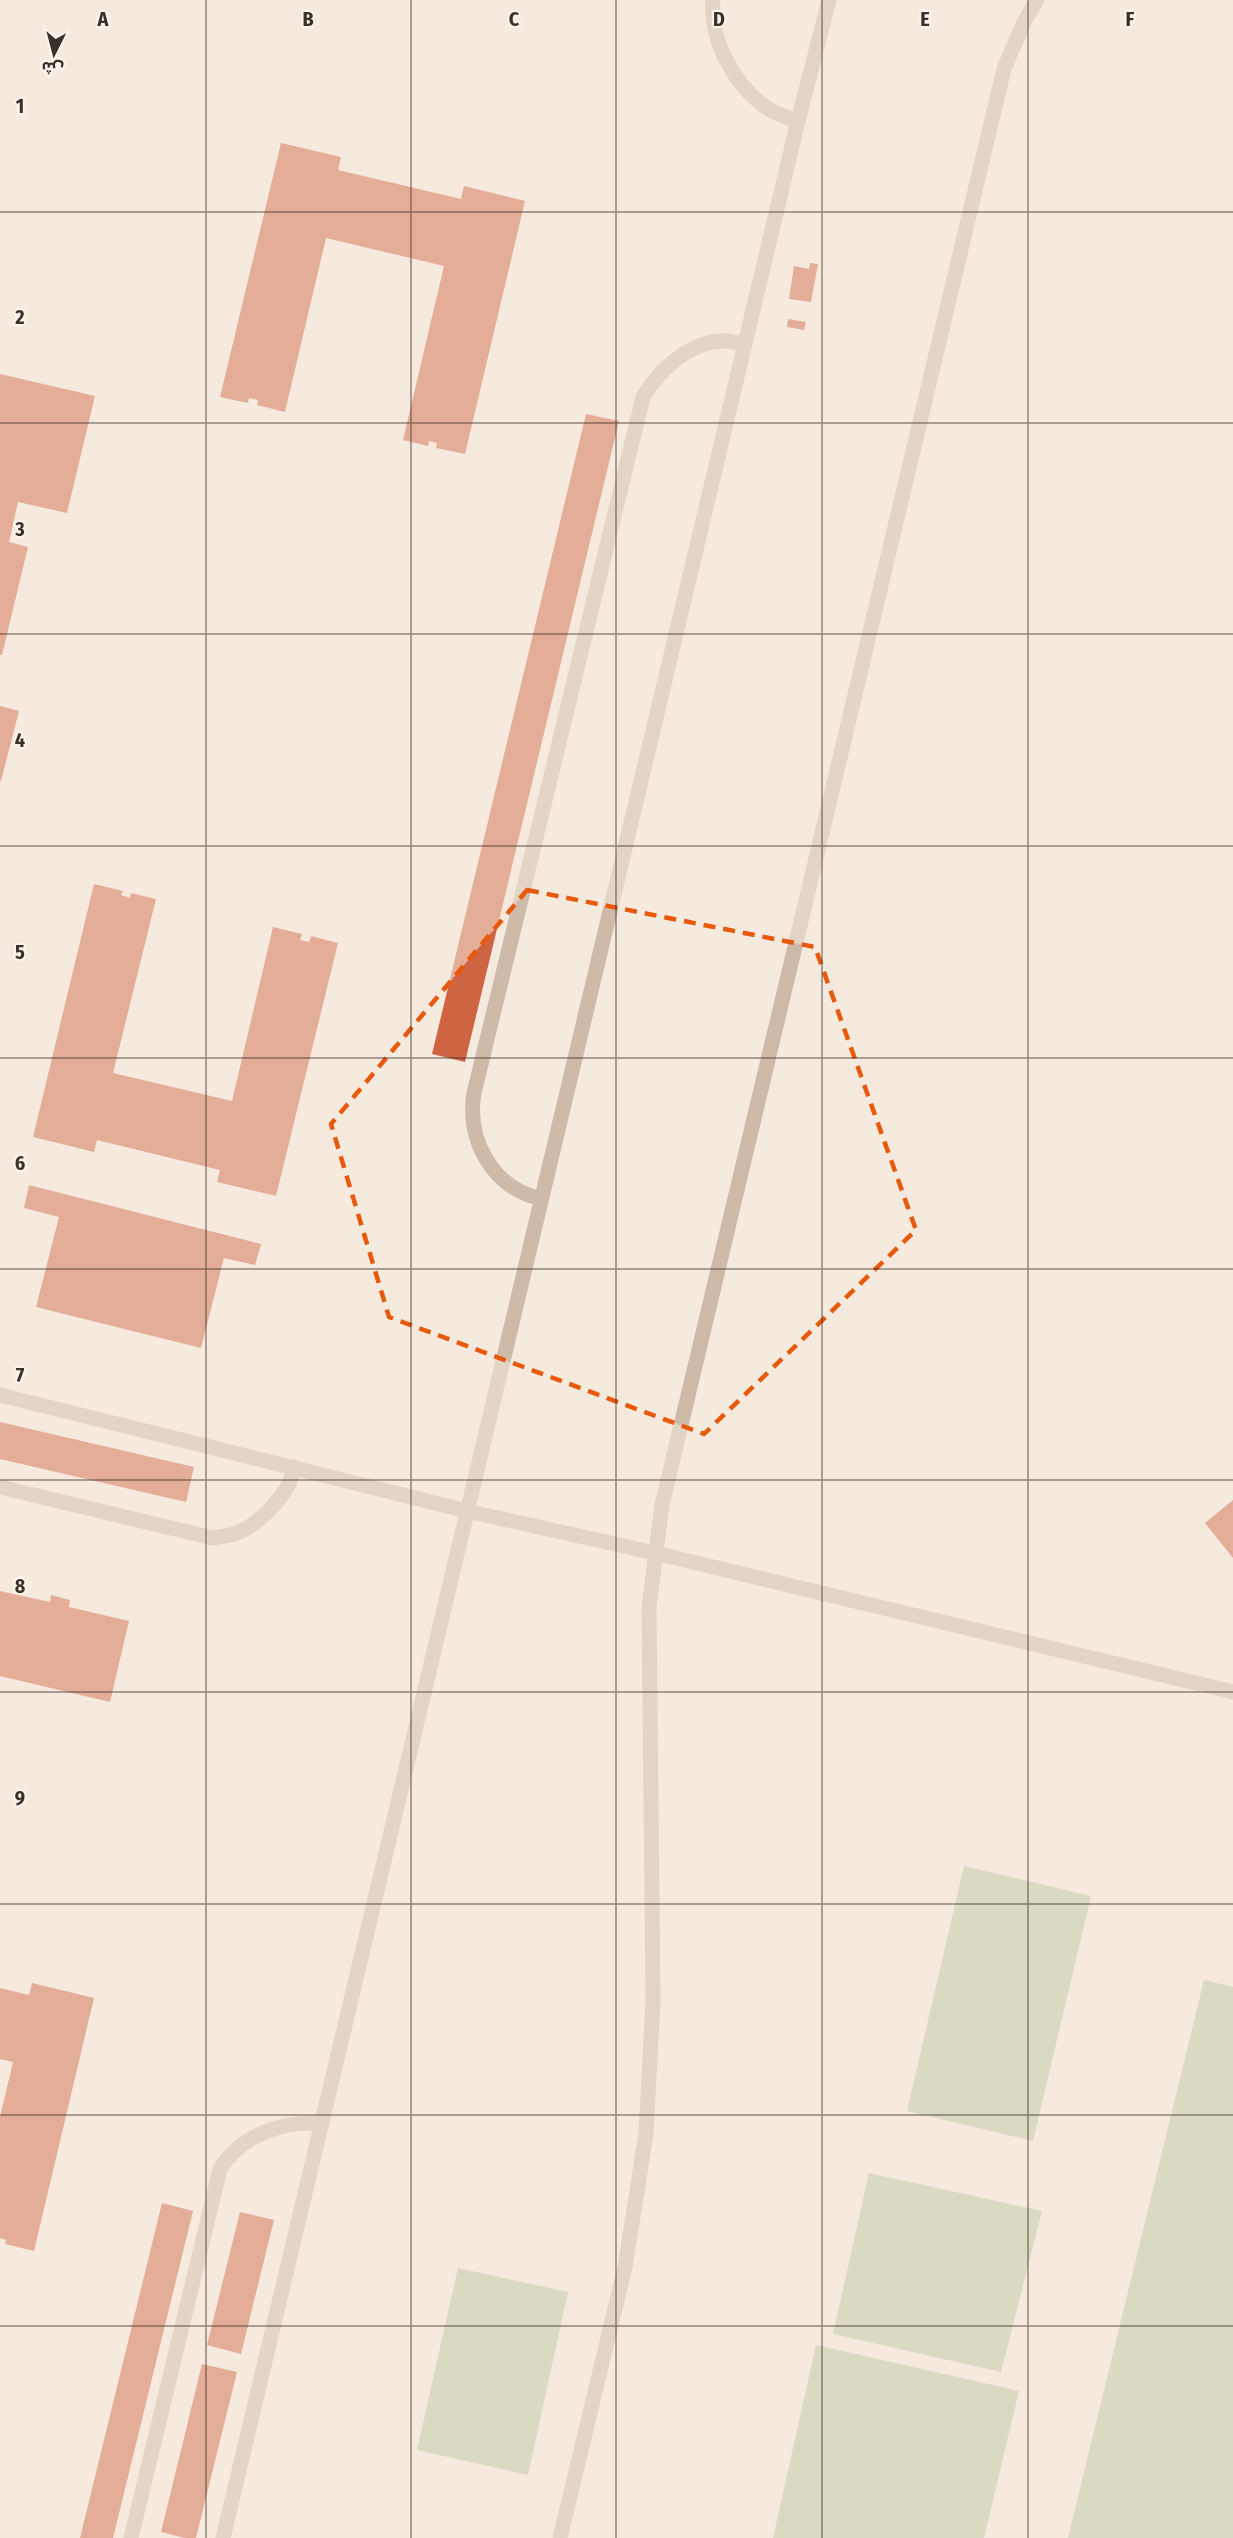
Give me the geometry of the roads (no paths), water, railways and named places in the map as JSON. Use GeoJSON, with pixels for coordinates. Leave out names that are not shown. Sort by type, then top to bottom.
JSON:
{"type":"FeatureCollection","features":[{"type":"Feature","properties":{"kind":"lane"},"geometry":{"type":"LineString","coordinates":[[713,0],[715,34],[720,50],[728,63],[760,103],[778,114],[798,121]]}},
{"type":"Feature","properties":{"kind":"lane"},"geometry":{"type":"LineString","coordinates":[[223,2538],[744,345],[829,0]]}},
{"type":"Feature","properties":{"kind":"lane"},"geometry":{"type":"LineString","coordinates":[[560,2538],[625,2267],[638,2201],[646,2134],[653,2001],[649,1661],[654,1553],[673,1457],[1004,69],[1024,22],[1037,0]]}},
{"type":"Feature","properties":{"kind":"lane"},"geometry":{"type":"LineString","coordinates":[[542,1199],[530,1197],[510,1186],[483,1155],[472,1125],[474,1093],[643,397],[658,374],[668,364],[706,344],[726,340],[744,345]]}},
{"type":"Feature","properties":{"kind":"lane"},"geometry":{"type":"LineString","coordinates":[[0,1395],[467,1511],[654,1553],[1233,1692]]}},
{"type":"Feature","properties":{"kind":"lane"},"geometry":{"type":"LineString","coordinates":[[0,1487],[213,1538],[237,1533],[251,1524],[286,1491],[293,1476],[294,1467]]}},
{"type":"Feature","properties":{"kind":"lane"},"geometry":{"type":"LineString","coordinates":[[131,2538],[220,2169],[236,2149],[279,2127],[301,2122],[322,2124]]}}]}
